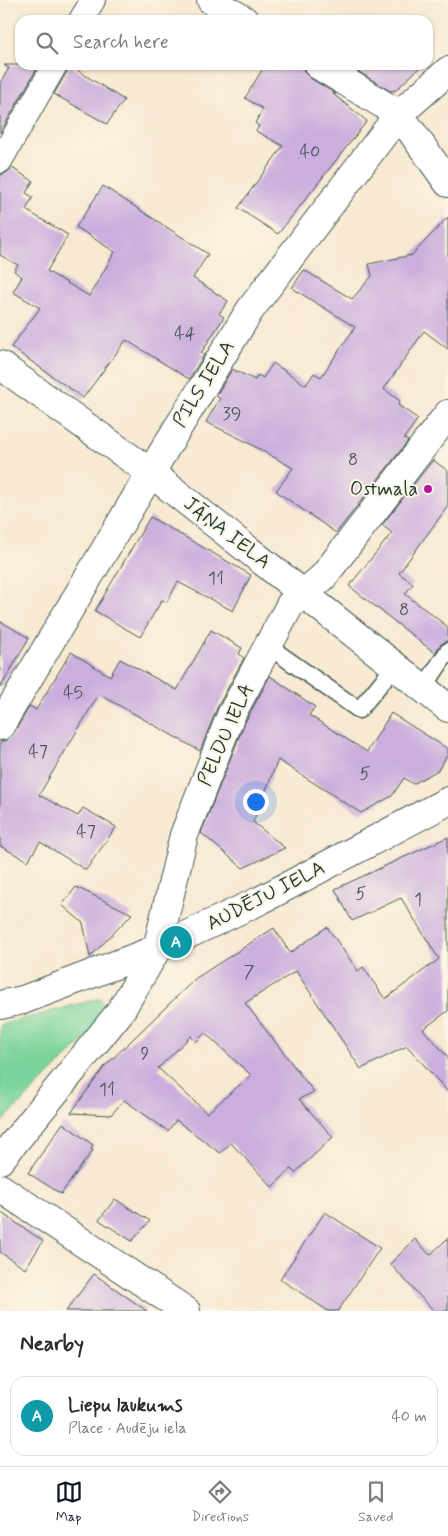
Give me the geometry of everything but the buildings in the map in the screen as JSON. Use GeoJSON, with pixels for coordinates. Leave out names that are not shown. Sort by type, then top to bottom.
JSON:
{"type":"FeatureCollection","features":[{"type":"Feature","properties":{"kind":"street"},"geometry":{"type":"LineString","coordinates":[[84,15],[93,0]]}},
{"type":"Feature","properties":{"kind":"street"},"geometry":{"type":"LineString","coordinates":[[211,0],[236,15]]}},
{"type":"Feature","properties":{"kind":"street"},"geometry":{"type":"LineString","coordinates":[[0,161],[52,70]]}},
{"type":"Feature","properties":{"kind":"street"},"geometry":{"type":"LineString","coordinates":[[326,70],[400,114],[448,183]]}},
{"type":"Feature","properties":{"kind":"street","name":"PILS IELA"},"geometry":{"type":"LineString","coordinates":[[0,726],[250,310],[400,114],[448,71]]}},
{"type":"Feature","properties":{"kind":"street","name":"JĀŅA IELA"},"geometry":{"type":"LineString","coordinates":[[0,366],[151,473],[448,708]]}},
{"type":"Feature","properties":{"kind":"street","name":"PELDU IELA"},"geometry":{"type":"LineString","coordinates":[[157,949],[184,836],[231,715],[290,605],[322,577],[448,414]]}},
{"type":"Feature","properties":{"kind":"street","name":"AUDĒJU IELA"},"geometry":{"type":"LineString","coordinates":[[157,949],[261,900],[448,801]]}},
{"type":"Feature","properties":{"kind":"street"},"geometry":{"type":"LineString","coordinates":[[0,1005],[23,1000],[157,949]]}},
{"type":"Feature","properties":{"kind":"street"},"geometry":{"type":"LineString","coordinates":[[0,1160],[120,1012],[157,949]]}},
{"type":"Feature","properties":{"kind":"street"},"geometry":{"type":"LineString","coordinates":[[0,1188],[186,1311]]}},
{"type":"Feature","properties":{"kind":"lane"},"geometry":{"type":"LineString","coordinates":[[268,646],[359,710],[385,678]]}},
{"type":"Feature","properties":{"kind":"lane"},"geometry":{"type":"LineString","coordinates":[[423,688],[448,652]]}},
{"type":"Feature","properties":{"kind":"green space"},"geometry":{"type":"Polygon","coordinates":[[[100,998],[107,1017],[0,1124],[0,1025],[100,998]]]}},
{"type":"Feature","properties":{"kind":"place","name":"Ostmala"},"geometry":{"type":"Point","coordinates":[428,489]}},
{"type":"Feature","properties":{"kind":"place","name":"Liepu laukums"},"geometry":{"type":"Point","coordinates":[176,942]}}]}
